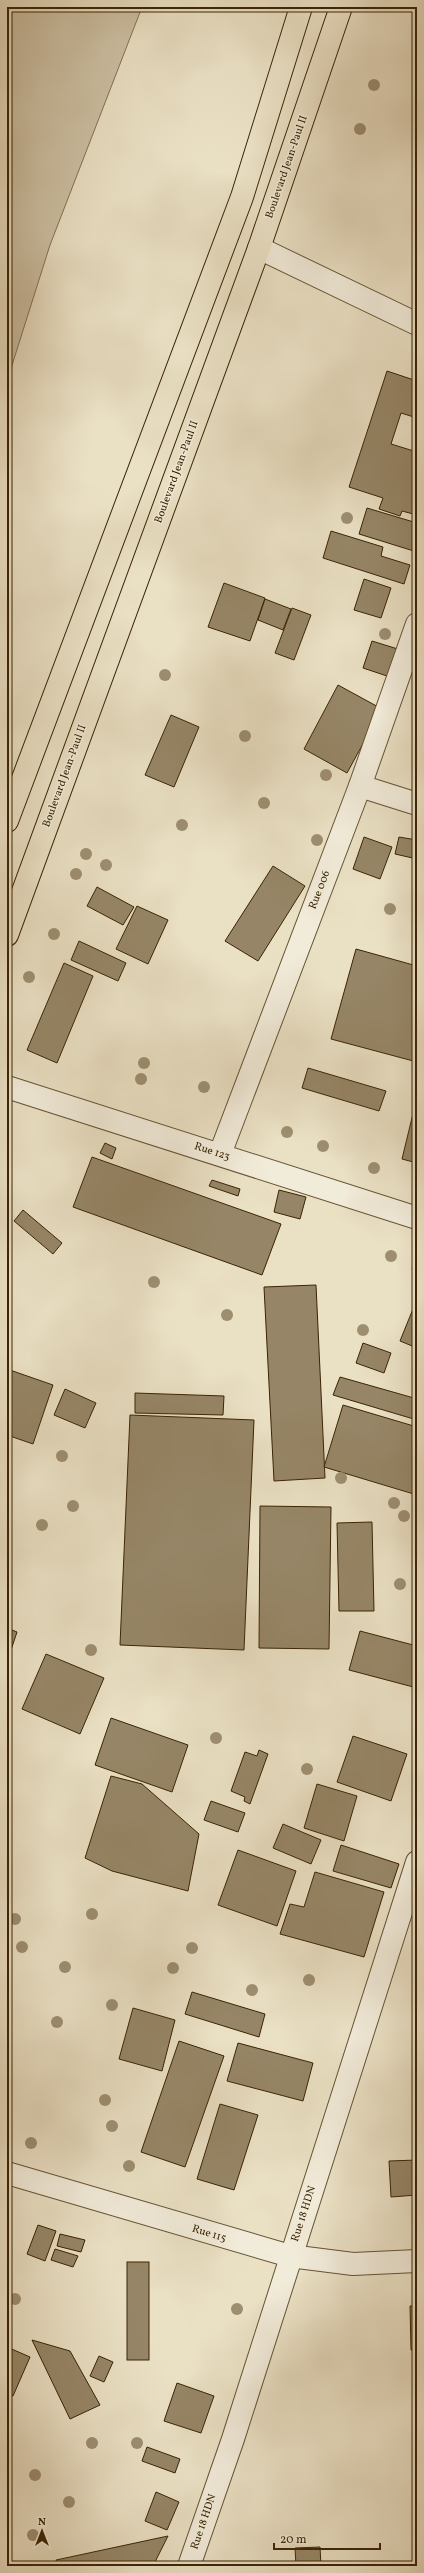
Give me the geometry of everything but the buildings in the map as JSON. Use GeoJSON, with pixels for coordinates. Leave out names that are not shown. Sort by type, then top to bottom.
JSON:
{"type":"FeatureCollection","features":[{"type":"Feature","properties":{"kind":"main road"},"geometry":{"type":"LineString","coordinates":[[7,821],[242,197],[301,7]]}},
{"type":"Feature","properties":{"kind":"main road","name":"Boulevard Jean-Paul II"},"geometry":{"type":"LineString","coordinates":[[7,935],[259,248],[341,7]]}},
{"type":"Feature","properties":{"kind":"street"},"geometry":{"type":"LineString","coordinates":[[259,248],[417,324]]}},
{"type":"Feature","properties":{"kind":"street","name":"Rue 006"},"geometry":{"type":"LineString","coordinates":[[220,1154],[360,786],[417,624]]}},
{"type":"Feature","properties":{"kind":"street"},"geometry":{"type":"LineString","coordinates":[[360,786],[417,804]]}},
{"type":"Feature","properties":{"kind":"street","name":"Rue 123"},"geometry":{"type":"LineString","coordinates":[[7,1087],[417,1218]]}},
{"type":"Feature","properties":{"kind":"street","name":"Rue 18 HDN"},"geometry":{"type":"LineString","coordinates":[[189,2566],[233,2439],[290,2256],[417,1862]]}},
{"type":"Feature","properties":{"kind":"street","name":"Rue 115"},"geometry":{"type":"LineString","coordinates":[[7,2174],[290,2256],[353,2264],[417,2261]]}},
{"type":"Feature","properties":{"kind":"shaded area"},"geometry":{"type":"Polygon","coordinates":[[[7,7],[142,7],[50,245],[7,381],[7,7]]]}}]}
